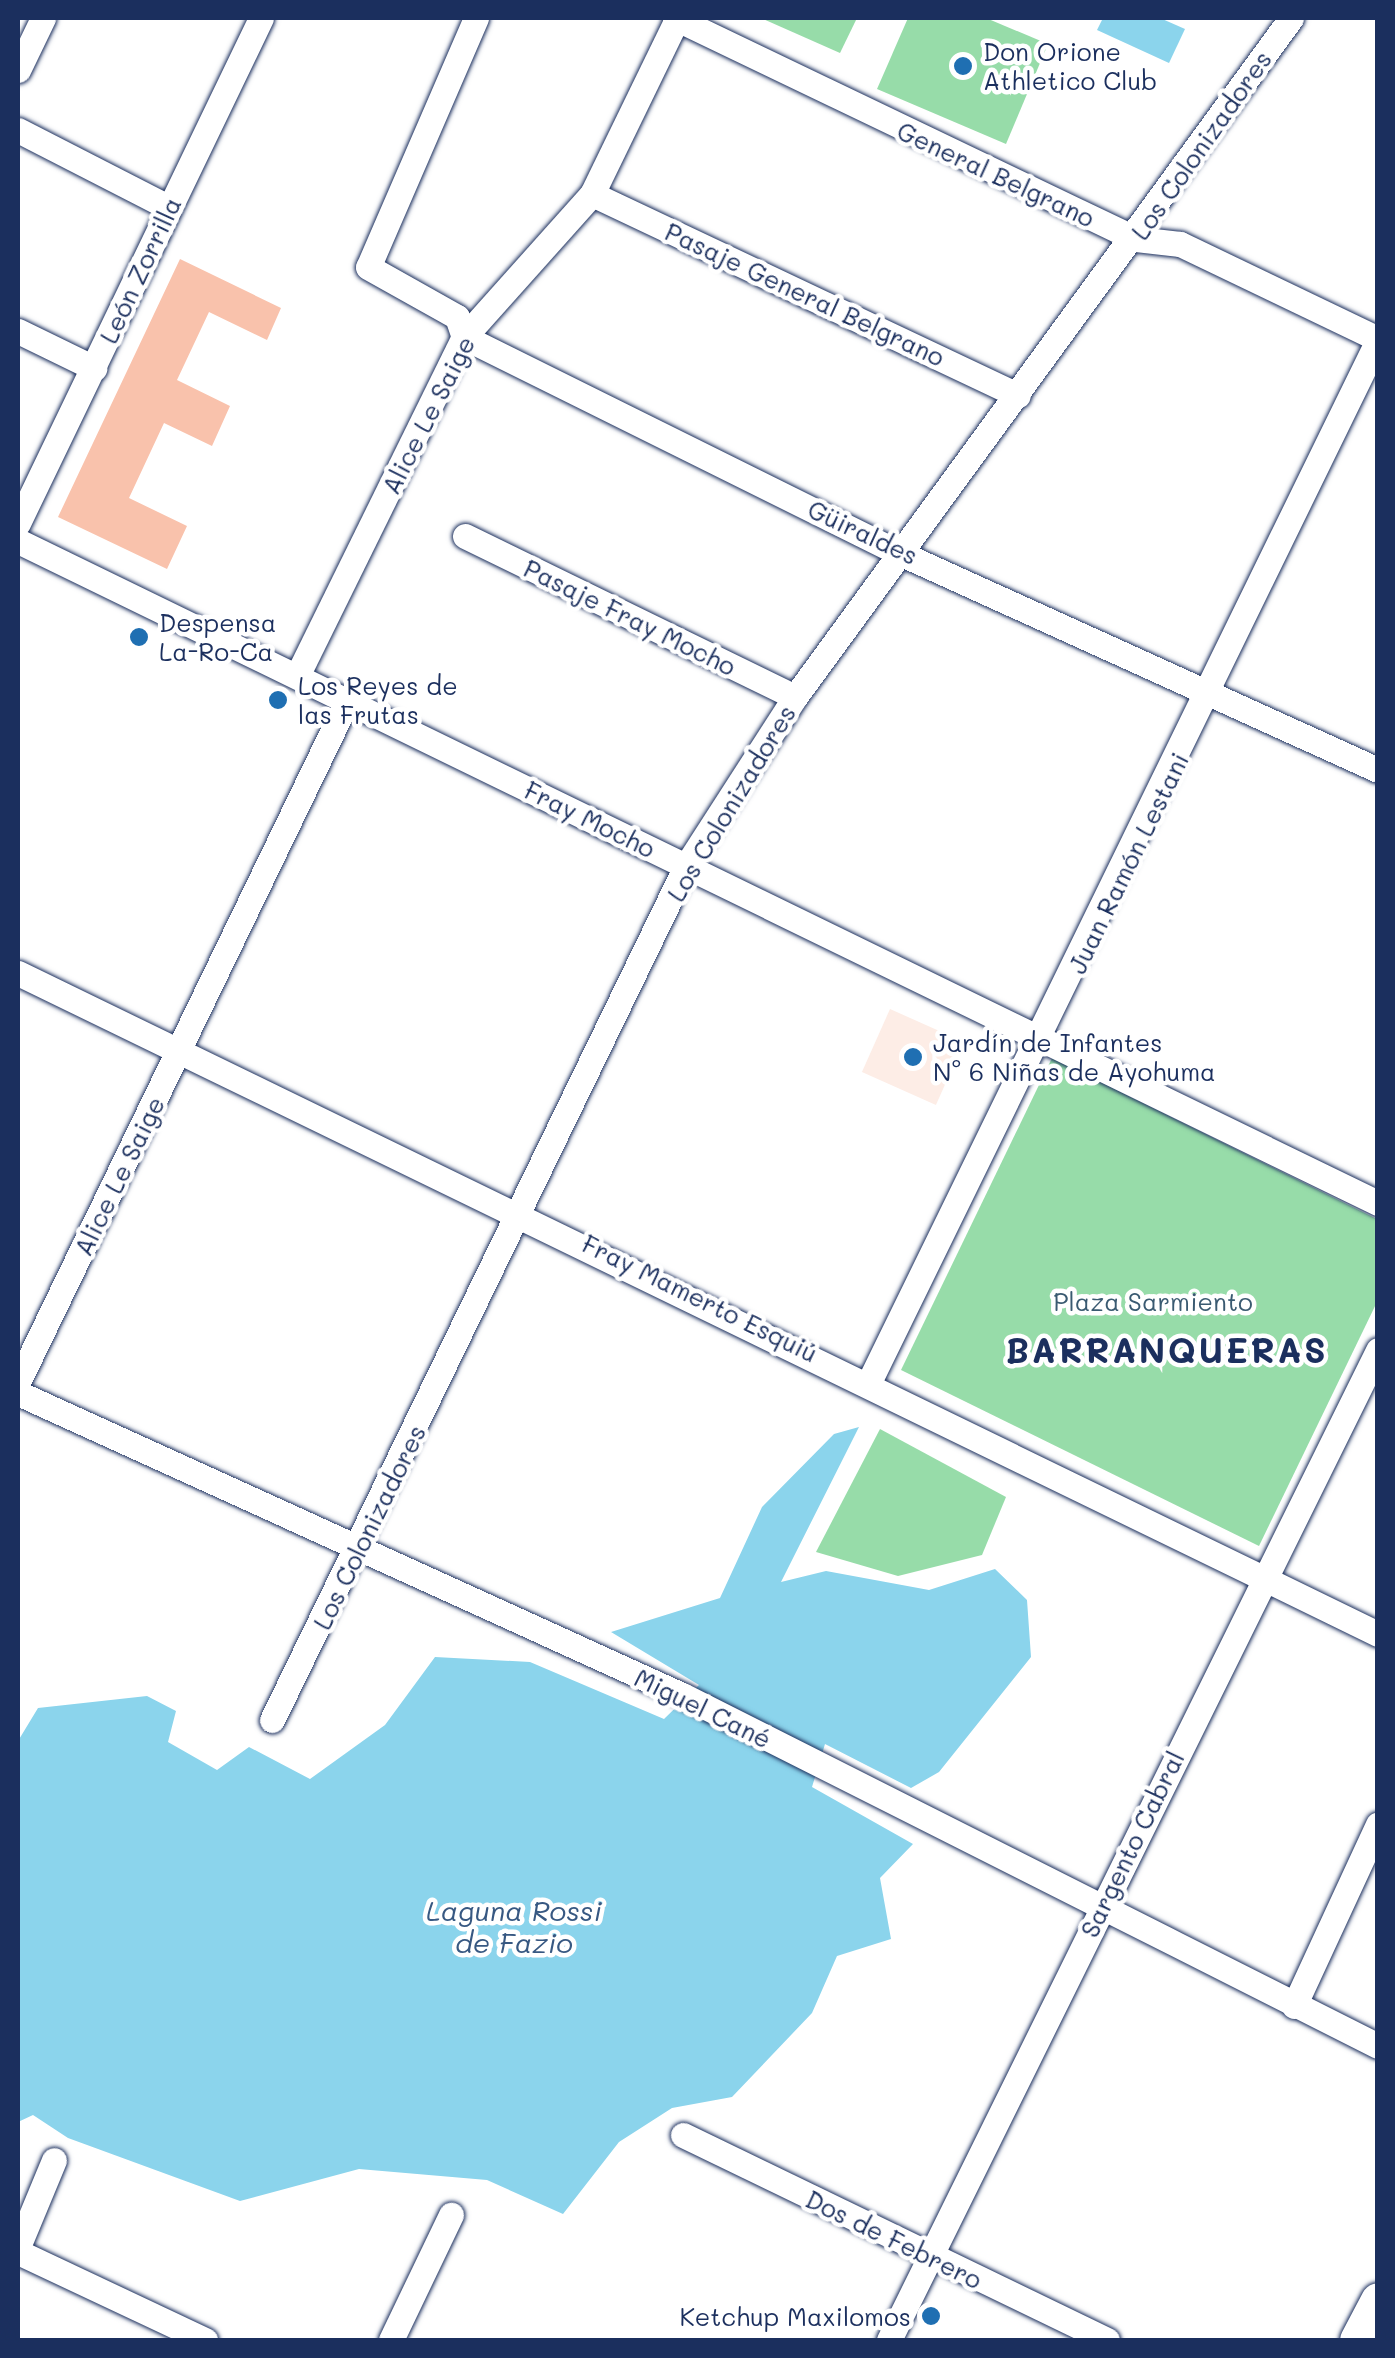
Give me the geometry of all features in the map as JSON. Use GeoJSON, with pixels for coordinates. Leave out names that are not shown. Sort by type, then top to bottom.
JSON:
{"type":"FeatureCollection","features":[{"type":"Feature","properties":{"kind":"main road"},"geometry":{"type":"LineString","coordinates":[[1357,2340],[1378,2300]]}},
{"type":"Feature","properties":{"kind":"street"},"geometry":{"type":"LineString","coordinates":[[18,70],[43,18]]}},
{"type":"Feature","properties":{"kind":"street","name":"León Zorrilla"},"geometry":{"type":"LineString","coordinates":[[18,522],[261,18]]}},
{"type":"Feature","properties":{"kind":"street","name":"Güiraldes"},"geometry":{"type":"LineString","coordinates":[[476,18],[368,266],[457,317],[464,338],[904,555],[1213,690],[1378,770]]}},
{"type":"Feature","properties":{"kind":"street","name":"General Belgrano"},"geometry":{"type":"LineString","coordinates":[[676,18],[1136,240],[1180,244],[1378,340]]}},
{"type":"Feature","properties":{"kind":"street","name":"Alice Le Saige"},"geometry":{"type":"LineString","coordinates":[[297,676],[464,338],[592,194],[676,18]]}},
{"type":"Feature","properties":{"kind":"street","name":"Los Colonizadores"},"geometry":{"type":"LineString","coordinates":[[272,1720],[358,1554],[686,866],[795,697],[1136,240],[1291,18]]}},
{"type":"Feature","properties":{"kind":"street"},"geometry":{"type":"LineString","coordinates":[[18,130],[168,208]]}},
{"type":"Feature","properties":{"kind":"street","name":"Pasaje General Belgrano"},"geometry":{"type":"LineString","coordinates":[[592,194],[1018,395]]}},
{"type":"Feature","properties":{"kind":"street"},"geometry":{"type":"LineString","coordinates":[[18,332],[94,368]]}},
{"type":"Feature","properties":{"kind":"street","name":"Juan Ramón Lestani"},"geometry":{"type":"LineString","coordinates":[[870,1380],[1213,690],[1378,340]]}},
{"type":"Feature","properties":{"kind":"street","name":"Pasaje Fray Mocho"},"geometry":{"type":"LineString","coordinates":[[465,536],[795,697]]}},
{"type":"Feature","properties":{"kind":"street","name":"Fray Mocho"},"geometry":{"type":"LineString","coordinates":[[18,541],[1043,1036],[1378,1203]]}},
{"type":"Feature","properties":{"kind":"street","name":"Alice Le Saige"},"geometry":{"type":"LineString","coordinates":[[18,1382],[348,700]]}},
{"type":"Feature","properties":{"kind":"street","name":"Fray Mamerto Esquiú"},"geometry":{"type":"LineString","coordinates":[[18,973],[870,1380],[1378,1634]]}},
{"type":"Feature","properties":{"kind":"street","name":"Sargento Cabral"},"geometry":{"type":"LineString","coordinates":[[889,2340],[1378,1350]]}},
{"type":"Feature","properties":{"kind":"street","name":"Miguel Cané"},"geometry":{"type":"LineString","coordinates":[[18,1393],[358,1554],[682,1694],[1098,1912],[1378,2046]]}},
{"type":"Feature","properties":{"kind":"street"},"geometry":{"type":"LineString","coordinates":[[1294,2006],[1378,1824]]}},
{"type":"Feature","properties":{"kind":"street","name":"Dos de Febrero"},"geometry":{"type":"LineString","coordinates":[[683,2135],[930,2258],[1107,2340]]}},
{"type":"Feature","properties":{"kind":"street"},"geometry":{"type":"LineString","coordinates":[[54,2160],[18,2250],[205,2340]]}},
{"type":"Feature","properties":{"kind":"street"},"geometry":{"type":"LineString","coordinates":[[391,2340],[451,2215]]}},
{"type":"Feature","properties":{"kind":"shaded area","name":"Jardín de Infantes N° 6 Niñas de Ayohuma"},"geometry":{"type":"Polygon","coordinates":[[[890,1009],[964,1042],[936,1105],[862,1072],[890,1009]]]}},
{"type":"Feature","properties":{"kind":"green space"},"geometry":{"type":"Polygon","coordinates":[[[761,18],[857,18],[840,53],[761,18]]]}},
{"type":"Feature","properties":{"kind":"green space","name":"Don Orione Athletico Club"},"geometry":{"type":"Polygon","coordinates":[[[908,18],[986,18],[1048,44],[1006,144],[877,89],[908,18]]]}},
{"type":"Feature","properties":{"kind":"green space","name":"Plaza Sarmiento"},"geometry":{"type":"Polygon","coordinates":[[[1052,1058],[1377,1219],[1377,1302],[1259,1546],[901,1370],[1052,1058]]]}},
{"type":"Feature","properties":{"kind":"green space"},"geometry":{"type":"Polygon","coordinates":[[[880,1429],[1006,1497],[982,1555],[898,1576],[816,1552],[880,1429]]]}},
{"type":"Feature","properties":{"kind":"water"},"geometry":{"type":"Polygon","coordinates":[[[1103,18],[1160,18],[1185,29],[1169,63],[1097,30],[1103,18]]]}},
{"type":"Feature","properties":{"kind":"water","name":"Laguna Rossi de Fazio"},"geometry":{"type":"Polygon","coordinates":[[[859,1427],[781,1582],[826,1571],[929,1590],[995,1569],[1027,1600],[1031,1657],[939,1772],[911,1788],[825,1744],[812,1787],[913,1844],[880,1878],[891,1939],[837,1956],[812,2013],[732,2097],[672,2108],[619,2142],[563,2214],[487,2180],[359,2169],[240,2201],[68,2138],[33,2115],[18,2122],[18,1741],[38,1708],[147,1696],[176,1711],[168,1742],[217,1770],[249,1747],[310,1779],[385,1725],[435,1657],[530,1662],[664,1719],[699,1685],[611,1632],[720,1598],[762,1507],[834,1434],[859,1427]]]}},
{"type":"Feature","properties":{"kind":"building"},"geometry":{"type":"Polygon","coordinates":[[[180,259],[281,308],[267,340],[209,312],[177,380],[230,406],[212,446],[164,423],[129,498],[187,526],[167,569],[58,517],[180,259]]]}},
{"type":"Feature","properties":{"kind":"place","name":"Don Orione Athletico Club"},"geometry":{"type":"Point","coordinates":[963,66]}},
{"type":"Feature","properties":{"kind":"place","name":"Despensa La-Ro-Ca"},"geometry":{"type":"Point","coordinates":[139,637]}},
{"type":"Feature","properties":{"kind":"place","name":"Los Reyes de las Frutas"},"geometry":{"type":"Point","coordinates":[278,700]}},
{"type":"Feature","properties":{"kind":"place","name":"Jardín de Infantes N° 6 Niñas de Ayohuma"},"geometry":{"type":"Point","coordinates":[913,1057]}},
{"type":"Feature","properties":{"kind":"place","name":"Ketchup Maxilomos"},"geometry":{"type":"Point","coordinates":[931,2316]}},
{"type":"Feature","properties":{"kind":"district","name":"BARRANQUERAS"},"geometry":{"type":"Point","coordinates":[1167,1349]}}]}
